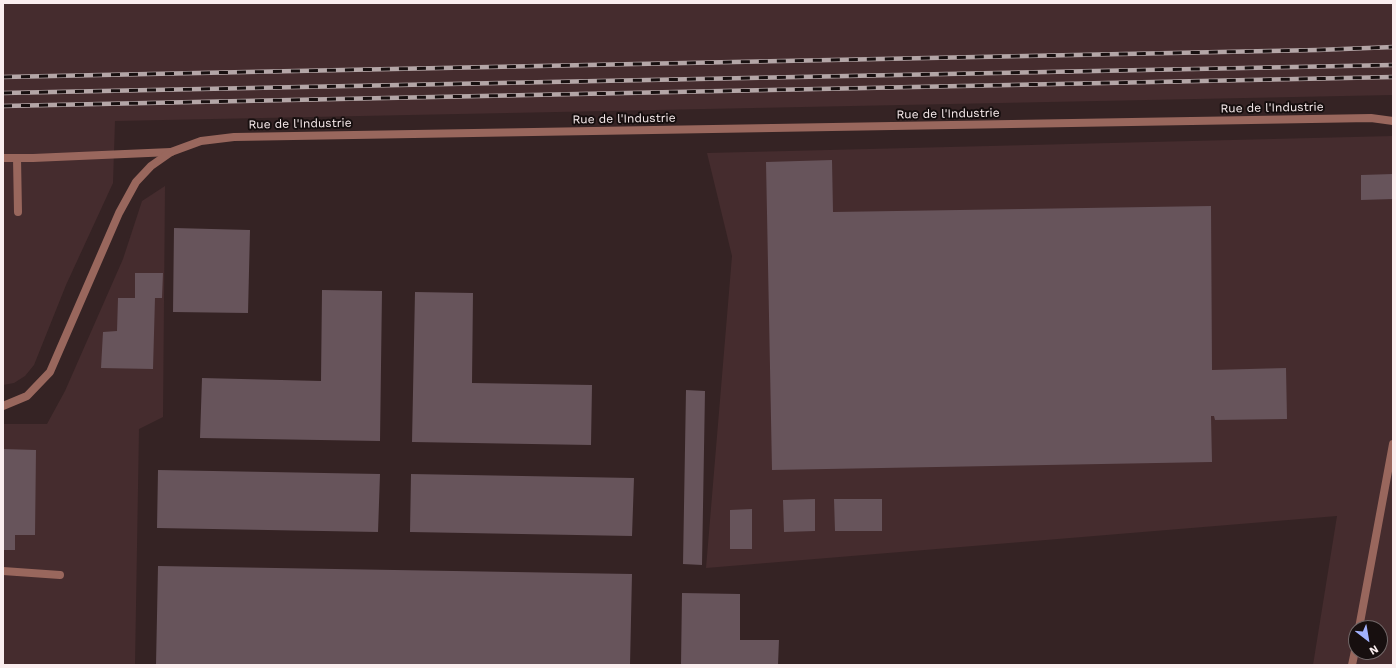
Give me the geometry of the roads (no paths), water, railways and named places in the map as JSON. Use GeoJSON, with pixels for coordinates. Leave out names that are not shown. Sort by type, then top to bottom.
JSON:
{"type":"FeatureCollection","features":[{"type":"Feature","properties":{"kind":"street","name":"Rue de l'Industrie"},"geometry":{"type":"LineString","coordinates":[[3,406],[27,396],[50,372],[119,213],[136,182],[151,166],[171,152],[201,141],[234,137],[1371,118],[1393,121]]}},
{"type":"Feature","properties":{"kind":"street"},"geometry":{"type":"LineString","coordinates":[[3,158],[171,152]]}},
{"type":"Feature","properties":{"kind":"street"},"geometry":{"type":"LineString","coordinates":[[17,158],[18,212]]}},
{"type":"Feature","properties":{"kind":"street"},"geometry":{"type":"LineString","coordinates":[[1360,620],[1393,444]]}},
{"type":"Feature","properties":{"kind":"street"},"geometry":{"type":"LineString","coordinates":[[3,572],[60,575]]}},
{"type":"Feature","properties":{"kind":"railway"},"geometry":{"type":"LineString","coordinates":[[3,77],[1318,50],[1393,47]]}},
{"type":"Feature","properties":{"kind":"railway"},"geometry":{"type":"LineString","coordinates":[[3,93],[1393,65]]}},
{"type":"Feature","properties":{"kind":"railway"},"geometry":{"type":"LineString","coordinates":[[3,106],[1393,77]]}}]}
